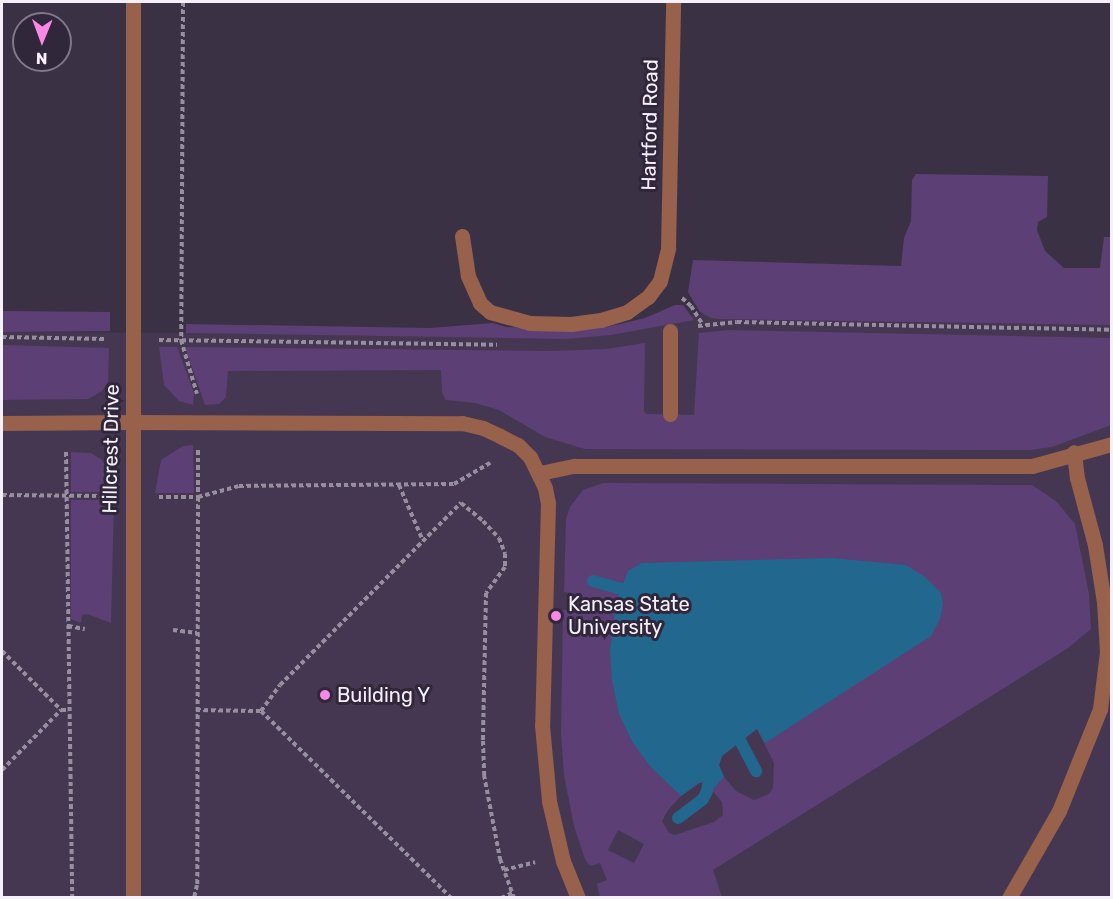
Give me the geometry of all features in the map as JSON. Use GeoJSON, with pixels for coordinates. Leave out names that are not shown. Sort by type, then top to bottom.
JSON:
{"type":"FeatureCollection","features":[{"type":"Feature","properties":{"kind":"street","name":"Hillcrest Drive"},"geometry":{"type":"LineString","coordinates":[[133,2],[131,107],[134,339],[132,422],[133,897]]}},
{"type":"Feature","properties":{"kind":"street","name":"Hartford Road"},"geometry":{"type":"LineString","coordinates":[[660,281],[668,248],[673,2]]}},
{"type":"Feature","properties":{"kind":"street"},"geometry":{"type":"LineString","coordinates":[[462,236],[468,276],[480,303],[490,312],[530,323],[571,324],[601,320],[627,312],[648,297],[660,281]]}},
{"type":"Feature","properties":{"kind":"street"},"geometry":{"type":"LineString","coordinates":[[670,331],[670,414]]}},
{"type":"Feature","properties":{"kind":"street"},"geometry":{"type":"LineString","coordinates":[[2,423],[462,423],[483,428],[518,445],[540,473],[548,503],[542,725],[549,801],[564,861],[578,897]]}},
{"type":"Feature","properties":{"kind":"street"},"geometry":{"type":"LineString","coordinates":[[540,473],[574,466],[1032,466],[1074,452],[1112,444]]}},
{"type":"Feature","properties":{"kind":"street"},"geometry":{"type":"LineString","coordinates":[[1009,897],[1059,811],[1085,750],[1101,697],[1107,652],[1104,602],[1095,545],[1077,478],[1074,452]]}},
{"type":"Feature","properties":{"kind":"path"},"geometry":{"type":"LineString","coordinates":[[183,2],[181,340],[195,383],[199,405]]}},
{"type":"Feature","properties":{"kind":"path"},"geometry":{"type":"LineString","coordinates":[[660,281],[691,306],[703,325]]}},
{"type":"Feature","properties":{"kind":"path"},"geometry":{"type":"LineString","coordinates":[[2,337],[110,339]]}},
{"type":"Feature","properties":{"kind":"path"},"geometry":{"type":"LineString","coordinates":[[194,897],[197,885],[198,445]]}},
{"type":"Feature","properties":{"kind":"path"},"geometry":{"type":"LineString","coordinates":[[66,452],[72,897]]}},
{"type":"Feature","properties":{"kind":"path"},"geometry":{"type":"LineString","coordinates":[[155,497],[198,497],[238,486],[454,484],[498,458]]}},
{"type":"Feature","properties":{"kind":"path"},"geometry":{"type":"LineString","coordinates":[[399,484],[423,541]]}},
{"type":"Feature","properties":{"kind":"path"},"geometry":{"type":"LineString","coordinates":[[2,495],[114,496]]}},
{"type":"Feature","properties":{"kind":"path"},"geometry":{"type":"LineString","coordinates":[[261,711],[280,685],[461,503],[499,538],[505,554],[505,567],[486,593],[483,741],[484,776],[500,859],[513,895],[501,897]]}},
{"type":"Feature","properties":{"kind":"path"},"geometry":{"type":"LineString","coordinates":[[68,626],[85,629]]}},
{"type":"Feature","properties":{"kind":"path"},"geometry":{"type":"LineString","coordinates":[[173,630],[197,633]]}},
{"type":"Feature","properties":{"kind":"path"},"geometry":{"type":"LineString","coordinates":[[2,651],[61,710],[69,710]]}},
{"type":"Feature","properties":{"kind":"path"},"geometry":{"type":"LineString","coordinates":[[2,770],[61,710]]}},
{"type":"Feature","properties":{"kind":"path"},"geometry":{"type":"LineString","coordinates":[[196,710],[261,711],[451,897]]}},
{"type":"Feature","properties":{"kind":"shaded area"},"geometry":{"type":"Polygon","coordinates":[[[916,174],[1048,176],[1047,217],[1038,222],[1037,230],[1045,251],[1064,268],[1100,268],[1104,237],[1111,237],[1111,325],[720,319],[711,318],[700,312],[688,292],[693,260],[901,266],[904,238],[911,221],[912,180],[916,174]]]}},
{"type":"Feature","properties":{"kind":"shaded area"},"geometry":{"type":"Polygon","coordinates":[[[675,305],[683,305],[694,320],[611,335],[566,339],[186,333],[186,324],[430,328],[493,323],[506,327],[576,330],[607,327],[645,318],[675,305]]]}},
{"type":"Feature","properties":{"kind":"shaded area"},"geometry":{"type":"Polygon","coordinates":[[[2,311],[110,312],[110,331],[2,332],[2,311]]]}},
{"type":"Feature","properties":{"kind":"shaded area","name":"Kansas State University"},"geometry":{"type":"Polygon","coordinates":[[[702,314],[1111,316],[1111,897],[2,898],[2,332],[572,335],[702,314]]]}},
{"type":"Feature","properties":{"kind":"shaded area"},"geometry":{"type":"Polygon","coordinates":[[[729,330],[1111,338],[1111,425],[1052,447],[1031,450],[585,449],[545,437],[499,410],[475,403],[446,400],[442,393],[441,370],[228,371],[226,397],[219,404],[205,405],[185,347],[552,351],[606,349],[645,343],[644,411],[646,414],[694,415],[699,333],[729,330]]]}},
{"type":"Feature","properties":{"kind":"shaded area"},"geometry":{"type":"Polygon","coordinates":[[[2,345],[109,348],[108,382],[102,391],[88,399],[2,400],[2,345]]]}},
{"type":"Feature","properties":{"kind":"shaded area"},"geometry":{"type":"Polygon","coordinates":[[[159,347],[177,347],[194,393],[193,405],[179,401],[164,385],[159,347]]]}},
{"type":"Feature","properties":{"kind":"shaded area"},"geometry":{"type":"Polygon","coordinates":[[[193,445],[194,493],[155,493],[161,460],[183,446],[193,445]]]}},
{"type":"Feature","properties":{"kind":"shaded area"},"geometry":{"type":"Polygon","coordinates":[[[71,452],[91,453],[102,460],[110,472],[114,492],[71,492],[71,452]]]}},
{"type":"Feature","properties":{"kind":"shaded area"},"geometry":{"type":"Polygon","coordinates":[[[603,483],[1032,485],[1056,501],[1075,524],[1089,594],[1091,629],[1068,648],[713,870],[722,897],[600,898],[597,884],[607,880],[600,863],[590,866],[585,859],[574,826],[564,775],[561,733],[563,610],[571,610],[572,593],[564,592],[566,519],[570,507],[583,490],[603,483]],[[757,729],[729,749],[722,756],[719,765],[724,777],[736,791],[754,800],[769,794],[773,788],[774,763],[757,729]],[[700,783],[681,796],[668,810],[662,821],[669,833],[675,835],[714,822],[723,815],[722,802],[706,783],[700,783]],[[618,830],[608,850],[634,863],[644,844],[618,830]]]}},
{"type":"Feature","properties":{"kind":"shaded area"},"geometry":{"type":"Polygon","coordinates":[[[71,500],[114,500],[111,623],[87,614],[82,615],[81,623],[71,619],[71,500]]]}},
{"type":"Feature","properties":{"kind":"water"},"geometry":{"type":"Polygon","coordinates":[[[832,558],[906,565],[925,577],[941,593],[943,604],[940,619],[931,636],[765,743],[757,729],[722,756],[719,765],[724,777],[712,790],[706,783],[700,782],[681,796],[650,766],[633,743],[619,714],[612,680],[610,651],[616,602],[628,571],[642,563],[832,558]]]}},
{"type":"Feature","properties":{"kind":"waterway"},"geometry":{"type":"LineString","coordinates":[[593,581],[635,593]]}},
{"type":"Feature","properties":{"kind":"waterway"},"geometry":{"type":"LineString","coordinates":[[733,727],[756,771]]}},
{"type":"Feature","properties":{"kind":"waterway"},"geometry":{"type":"LineString","coordinates":[[678,818],[703,799],[707,791],[710,769]]}},
{"type":"Feature","properties":{"kind":"place","name":"Kansas State University"},"geometry":{"type":"Point","coordinates":[556,616]}},
{"type":"Feature","properties":{"kind":"place","name":"Building Y"},"geometry":{"type":"Point","coordinates":[325,695]}}]}
